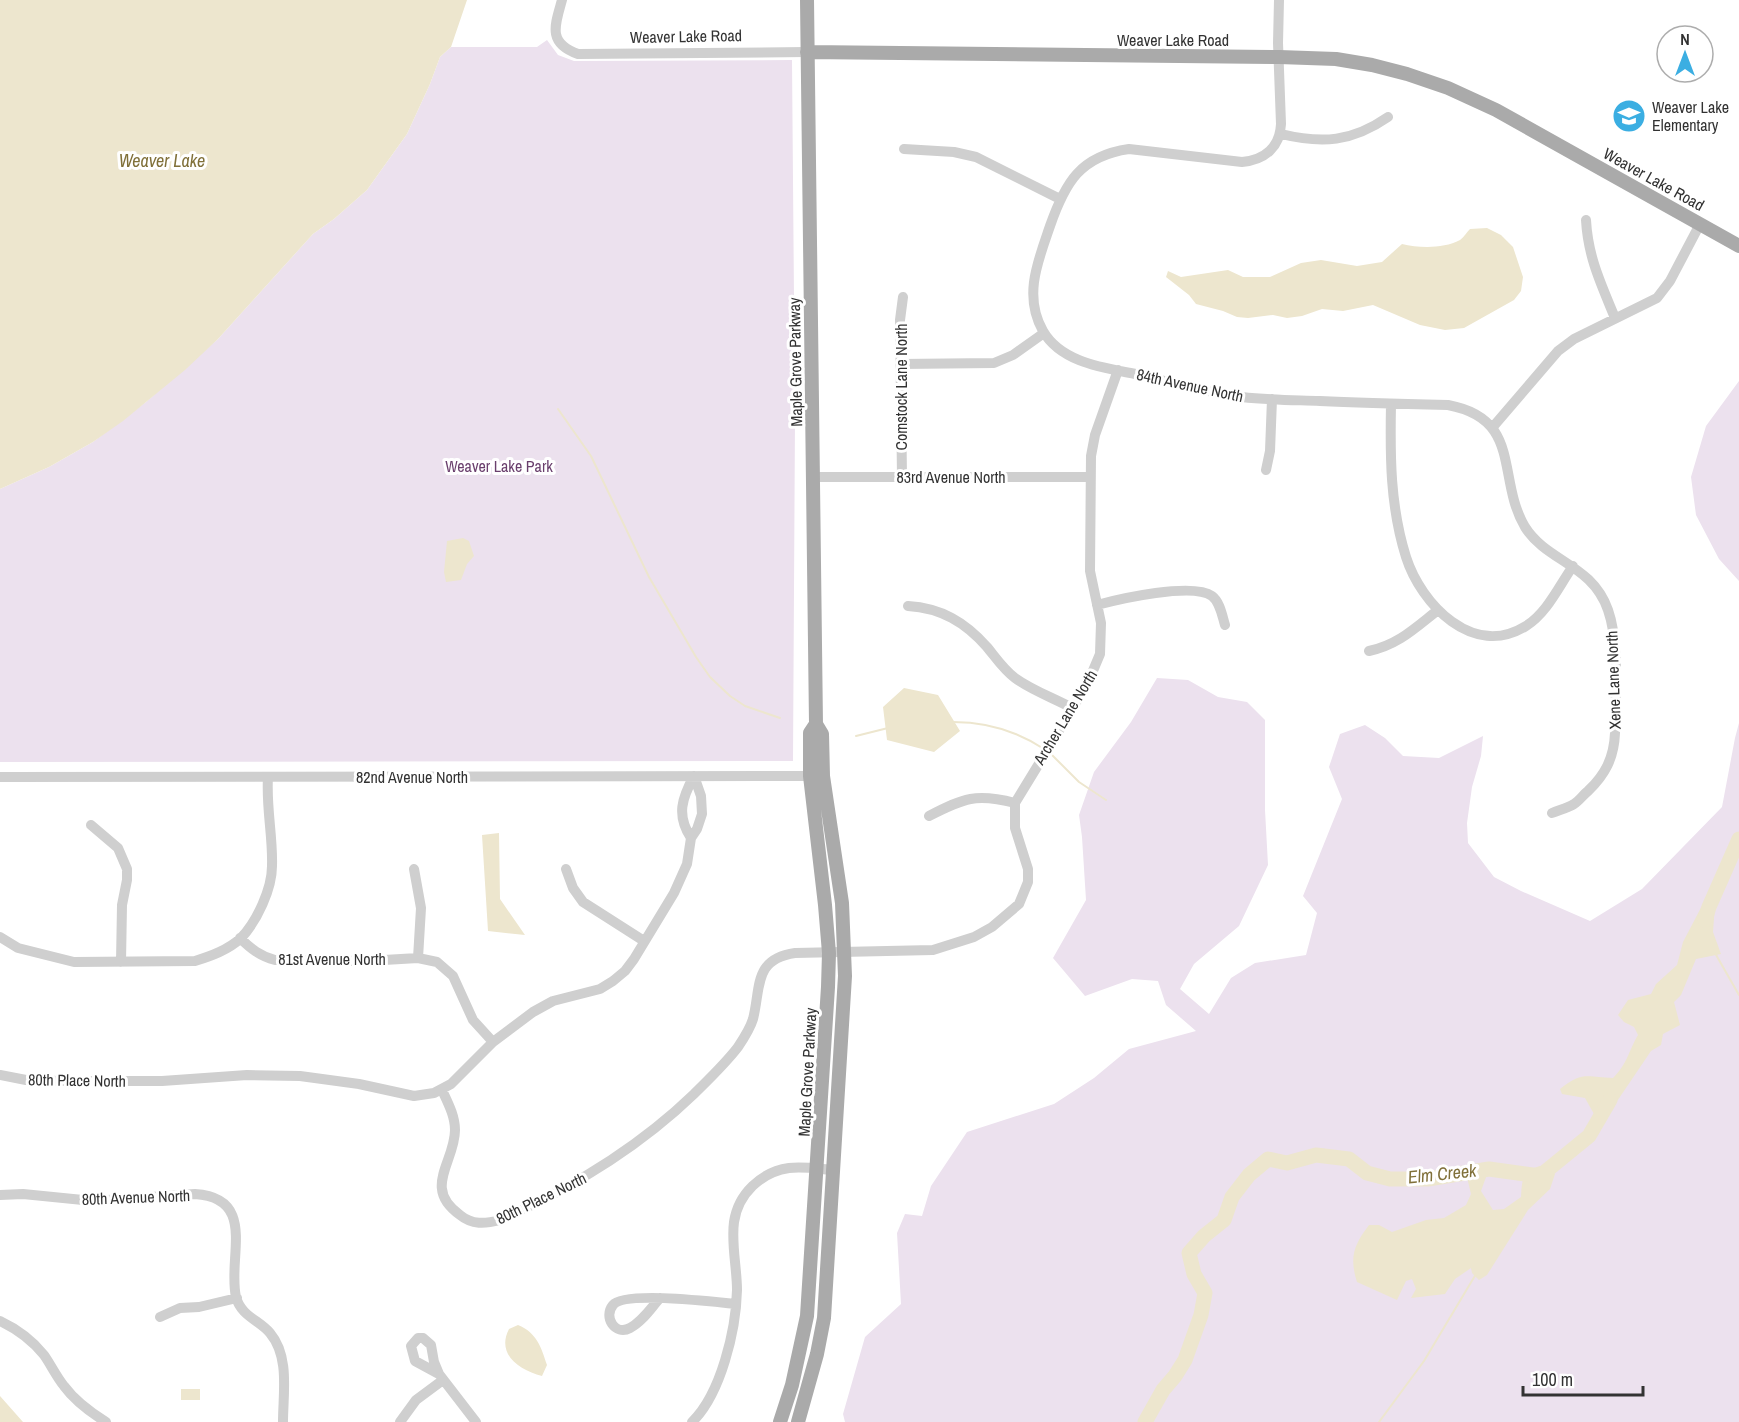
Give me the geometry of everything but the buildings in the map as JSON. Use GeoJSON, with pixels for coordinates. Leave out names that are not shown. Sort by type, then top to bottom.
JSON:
{"type":"FeatureCollection","features":[{"type":"Feature","properties":{"kind":"main road","name":"Maple Grove Parkway"},"geometry":{"type":"LineString","coordinates":[[798,1422],[817,1354],[824,1318],[845,952],[837,861],[817,776],[810,733],[816,724],[807,0]]}},
{"type":"Feature","properties":{"kind":"main road","name":"Weaver Lake Road"},"geometry":{"type":"LineString","coordinates":[[807,52],[1279,57],[1336,59],[1372,65],[1448,88],[1496,110],[1739,246]]}},
{"type":"Feature","properties":{"kind":"main road","name":"Maple Grove Parkway"},"geometry":{"type":"LineString","coordinates":[[780,1422],[798,1359],[807,1316],[817,1169],[829,953],[817,776]]}},
{"type":"Feature","properties":{"kind":"street","name":"Weaver Lake Road"},"geometry":{"type":"LineString","coordinates":[[562,0],[555,32],[563,47],[578,54],[807,52]]}},
{"type":"Feature","properties":{"kind":"street"},"geometry":{"type":"LineString","coordinates":[[900,364],[994,363],[1013,355],[1044,333],[1034,309],[1033,281],[1036,267],[1066,186],[1081,169],[1099,157],[1113,151],[1144,150],[1242,162],[1254,161],[1270,152],[1281,134],[1280,0]]}},
{"type":"Feature","properties":{"kind":"street"},"geometry":{"type":"LineString","coordinates":[[1281,134],[1317,140],[1337,139],[1356,135],[1388,117]]}},
{"type":"Feature","properties":{"kind":"street"},"geometry":{"type":"LineString","coordinates":[[904,149],[954,152],[975,157],[1060,199]]}},
{"type":"Feature","properties":{"kind":"street"},"geometry":{"type":"LineString","coordinates":[[1586,220],[1593,266],[1615,318]]}},
{"type":"Feature","properties":{"kind":"street"},"geometry":{"type":"LineString","coordinates":[[1492,428],[1558,351],[1574,339],[1648,303],[1663,291],[1700,224]]}},
{"type":"Feature","properties":{"kind":"street","name":"Comstock Lane North"},"geometry":{"type":"LineString","coordinates":[[902,477],[900,320],[903,297]]}},
{"type":"Feature","properties":{"kind":"street","name":"84th Avenue North"},"geometry":{"type":"LineString","coordinates":[[1044,333],[1053,344],[1077,359],[1224,394],[1272,399],[1448,405],[1472,412],[1492,428]]}},
{"type":"Feature","properties":{"kind":"street","name":"Archer Lane North"},"geometry":{"type":"LineString","coordinates":[[1015,803],[1095,670],[1100,654],[1102,639],[1090,571],[1090,456],[1118,370]]}},
{"type":"Feature","properties":{"kind":"street"},"geometry":{"type":"LineString","coordinates":[[1266,470],[1270,451],[1272,399]]}},
{"type":"Feature","properties":{"kind":"street"},"geometry":{"type":"LineString","coordinates":[[1391,404],[1391,475],[1398,526],[1410,570],[1417,584],[1438,610],[1467,632],[1481,636],[1512,633],[1537,618],[1573,566]]}},
{"type":"Feature","properties":{"kind":"street","name":"Xene Lane North"},"geometry":{"type":"LineString","coordinates":[[1492,428],[1500,440],[1516,503],[1526,528],[1536,540],[1587,577],[1599,591],[1612,623],[1615,746],[1605,772],[1596,783],[1574,805],[1552,813]]}},
{"type":"Feature","properties":{"kind":"street","name":"83rd Avenue North"},"geometry":{"type":"LineString","coordinates":[[812,477],[1089,477]]}},
{"type":"Feature","properties":{"kind":"street"},"geometry":{"type":"LineString","coordinates":[[1097,605],[1143,594],[1206,593],[1218,602],[1226,625]]}},
{"type":"Feature","properties":{"kind":"street"},"geometry":{"type":"LineString","coordinates":[[908,606],[932,609],[957,620],[971,630],[1013,676],[1029,687],[1072,708]]}},
{"type":"Feature","properties":{"kind":"street"},"geometry":{"type":"LineString","coordinates":[[1369,651],[1386,648],[1397,642],[1438,610]]}},
{"type":"Feature","properties":{"kind":"street"},"geometry":{"type":"LineString","coordinates":[[691,838],[682,820],[681,811],[684,795],[694,776]]}},
{"type":"Feature","properties":{"kind":"street"},"geometry":{"type":"LineString","coordinates":[[442,1090],[457,1079],[493,1042],[541,1007],[554,1001],[600,989],[613,981],[634,959],[682,879],[691,838],[701,822],[701,796],[694,776]]}},
{"type":"Feature","properties":{"kind":"street","name":"82nd Avenue North"},"geometry":{"type":"LineString","coordinates":[[0,777],[817,776]]}},
{"type":"Feature","properties":{"kind":"street"},"geometry":{"type":"LineString","coordinates":[[0,937],[18,948],[74,962],[195,961],[212,956],[240,938],[256,915],[271,876],[268,777]]}},
{"type":"Feature","properties":{"kind":"street"},"geometry":{"type":"LineString","coordinates":[[845,952],[933,950],[974,937],[1010,914],[1019,904],[1028,882],[1026,857],[1015,828],[1015,803],[986,797],[973,797],[929,816]]}},
{"type":"Feature","properties":{"kind":"street"},"geometry":{"type":"LineString","coordinates":[[91,825],[118,848],[127,869],[122,905],[121,962]]}},
{"type":"Feature","properties":{"kind":"street"},"geometry":{"type":"LineString","coordinates":[[414,869],[421,908],[418,958]]}},
{"type":"Feature","properties":{"kind":"street"},"geometry":{"type":"LineString","coordinates":[[566,869],[573,888],[583,902],[644,941]]}},
{"type":"Feature","properties":{"kind":"street","name":"81st Avenue North"},"geometry":{"type":"LineString","coordinates":[[240,938],[255,952],[275,960],[367,961],[418,958],[437,962],[453,976],[473,1020],[493,1042]]}},
{"type":"Feature","properties":{"kind":"street","name":"80th Place North"},"geometry":{"type":"LineString","coordinates":[[0,1075],[26,1080],[61,1082],[162,1081],[279,1075],[331,1079],[414,1096],[442,1090],[449,1105],[455,1129],[454,1140],[442,1177],[446,1202],[464,1218],[475,1223],[488,1223],[500,1220],[576,1184],[646,1137],[678,1109],[708,1080],[737,1048],[746,1034],[752,1020],[760,977],[768,964],[787,954],[845,952]]}},
{"type":"Feature","properties":{"kind":"street"},"geometry":{"type":"LineString","coordinates":[[692,1422],[707,1404],[730,1341],[736,1304],[734,1221],[744,1196],[764,1177],[778,1170],[791,1168],[834,1170]]}},
{"type":"Feature","properties":{"kind":"street","name":"80th Avenue North"},"geometry":{"type":"LineString","coordinates":[[0,1195],[23,1194],[93,1201],[164,1195],[202,1195],[220,1200],[230,1210],[236,1228],[237,1298]]}},
{"type":"Feature","properties":{"kind":"street"},"geometry":{"type":"LineString","coordinates":[[160,1317],[180,1308],[199,1307],[237,1298],[247,1315],[269,1331],[281,1353],[283,1422]]}},
{"type":"Feature","properties":{"kind":"street"},"geometry":{"type":"LineString","coordinates":[[660,1298],[632,1327],[624,1330],[612,1325],[609,1311],[613,1304],[620,1300],[660,1298],[736,1304]]}},
{"type":"Feature","properties":{"kind":"street"},"geometry":{"type":"LineString","coordinates":[[0,1321],[30,1339],[74,1398],[106,1422]]}},
{"type":"Feature","properties":{"kind":"street"},"geometry":{"type":"LineString","coordinates":[[400,1422],[416,1400],[441,1377],[476,1422]]}},
{"type":"Feature","properties":{"kind":"green space","name":"Weaver Lake Park"},"geometry":{"type":"Polygon","coordinates":[[[547,40],[558,55],[574,61],[792,60],[795,419],[793,761],[0,762],[0,489],[49,467],[93,442],[146,402],[218,339],[313,234],[367,190],[407,134],[440,57],[451,47],[537,47],[547,40]]]}},
{"type":"Feature","properties":{"kind":"green space"},"geometry":{"type":"Polygon","coordinates":[[[1739,381],[1739,581],[1719,559],[1696,515],[1691,477],[1706,426],[1739,381]]]}},
{"type":"Feature","properties":{"kind":"green space"},"geometry":{"type":"Polygon","coordinates":[[[1157,678],[1188,680],[1218,697],[1247,702],[1265,720],[1265,810],[1268,865],[1239,926],[1194,964],[1180,989],[1209,1014],[1231,978],[1255,963],[1306,955],[1317,913],[1303,896],[1342,799],[1329,767],[1340,734],[1365,725],[1385,738],[1403,756],[1439,758],[1483,736],[1481,756],[1472,787],[1467,823],[1468,843],[1494,877],[1590,921],[1642,889],[1722,807],[1739,723],[1739,1422],[845,1422],[843,1414],[865,1337],[901,1304],[897,1233],[905,1214],[922,1216],[931,1186],[967,1132],[1054,1104],[1094,1078],[1129,1049],[1196,1031],[1166,1005],[1158,981],[1132,979],[1085,996],[1053,958],[1086,900],[1079,815],[1094,772],[1131,722],[1157,678]]]}},
{"type":"Feature","properties":{"kind":"water","name":"Weaver Lake"},"geometry":{"type":"Polygon","coordinates":[[[0,0],[467,0],[451,47],[440,57],[407,134],[367,190],[313,234],[218,339],[185,370],[123,421],[93,442],[49,467],[0,489],[0,0]]]}},
{"type":"Feature","properties":{"kind":"water"},"geometry":{"type":"Polygon","coordinates":[[[1487,228],[1501,235],[1513,247],[1523,277],[1521,291],[1514,300],[1464,328],[1445,330],[1420,325],[1373,305],[1343,311],[1322,309],[1287,318],[1273,315],[1237,317],[1196,304],[1189,295],[1166,277],[1168,271],[1181,277],[1228,270],[1243,277],[1270,277],[1301,263],[1321,260],[1357,266],[1382,262],[1402,244],[1423,247],[1446,245],[1460,240],[1470,229],[1487,228]]]}},
{"type":"Feature","properties":{"kind":"water"},"geometry":{"type":"Polygon","coordinates":[[[463,538],[469,541],[474,556],[467,564],[461,580],[446,582],[444,572],[447,541],[463,538]]]}},
{"type":"Feature","properties":{"kind":"water"},"geometry":{"type":"Polygon","coordinates":[[[904,688],[938,695],[960,731],[934,752],[887,740],[883,707],[904,688]]]}},
{"type":"Feature","properties":{"kind":"water"},"geometry":{"type":"Polygon","coordinates":[[[499,833],[500,899],[525,935],[488,931],[482,835],[499,833]]]}},
{"type":"Feature","properties":{"kind":"water"},"geometry":{"type":"Polygon","coordinates":[[[1705,900],[1715,905],[1713,932],[1721,954],[1696,959],[1681,995],[1674,1002],[1680,1025],[1663,1034],[1661,1045],[1651,1051],[1605,1119],[1594,1114],[1585,1098],[1562,1094],[1560,1089],[1580,1077],[1613,1078],[1618,1073],[1638,1035],[1634,1027],[1624,1022],[1618,1015],[1628,1000],[1651,994],[1656,984],[1677,965],[1683,942],[1705,900]]]}},
{"type":"Feature","properties":{"kind":"water"},"geometry":{"type":"Polygon","coordinates":[[[1540,1166],[1555,1174],[1550,1189],[1528,1210],[1487,1275],[1479,1280],[1472,1273],[1471,1268],[1455,1279],[1445,1294],[1411,1298],[1416,1289],[1412,1279],[1406,1281],[1397,1300],[1357,1282],[1353,1265],[1354,1252],[1369,1225],[1379,1225],[1392,1232],[1426,1220],[1444,1218],[1466,1205],[1471,1194],[1466,1173],[1489,1169],[1481,1191],[1493,1210],[1504,1209],[1521,1197],[1526,1174],[1540,1166]]]}},
{"type":"Feature","properties":{"kind":"water"},"geometry":{"type":"Polygon","coordinates":[[[518,1325],[534,1336],[540,1347],[547,1365],[542,1376],[525,1370],[512,1360],[508,1353],[505,1346],[509,1329],[518,1325]]]}},
{"type":"Feature","properties":{"kind":"water"},"geometry":{"type":"Polygon","coordinates":[[[181,1389],[200,1389],[200,1400],[181,1400],[181,1389]]]}},
{"type":"Feature","properties":{"kind":"water"},"geometry":{"type":"Polygon","coordinates":[[[0,1396],[23,1422],[0,1422],[0,1396]]]}},
{"type":"Feature","properties":{"kind":"waterway"},"geometry":{"type":"LineString","coordinates":[[558,409],[591,456],[649,577],[710,677],[730,696],[745,706],[780,718]]}},
{"type":"Feature","properties":{"kind":"waterway"},"geometry":{"type":"LineString","coordinates":[[953,722],[1000,729],[1023,737],[1044,749]]}},
{"type":"Feature","properties":{"kind":"waterway"},"geometry":{"type":"LineString","coordinates":[[856,736],[888,728]]}},
{"type":"Feature","properties":{"kind":"waterway"},"geometry":{"type":"LineString","coordinates":[[1049,752],[1079,782],[1106,800]]}},
{"type":"Feature","properties":{"kind":"waterway","name":"Elm Creek"},"geometry":{"type":"LineString","coordinates":[[1705,920],[1739,839]]}},
{"type":"Feature","properties":{"kind":"waterway"},"geometry":{"type":"LineString","coordinates":[[1715,953],[1739,995]]}},
{"type":"Feature","properties":{"kind":"waterway","name":"Elm Creek"},"geometry":{"type":"LineString","coordinates":[[1145,1422],[1163,1390],[1185,1360],[1201,1315],[1205,1293],[1194,1274],[1189,1253],[1204,1236],[1224,1220],[1232,1197],[1249,1175],[1268,1159],[1287,1163],[1316,1155],[1349,1159],[1367,1173],[1390,1179],[1428,1179],[1489,1169],[1540,1176],[1589,1136],[1610,1100]]}},
{"type":"Feature","properties":{"kind":"waterway"},"geometry":{"type":"LineString","coordinates":[[1379,1422],[1424,1361],[1476,1274]]}},
{"type":"Feature","properties":{"kind":"place","name":"Weaver Lake Elementary"},"geometry":{"type":"Point","coordinates":[1629,116]}}]}
